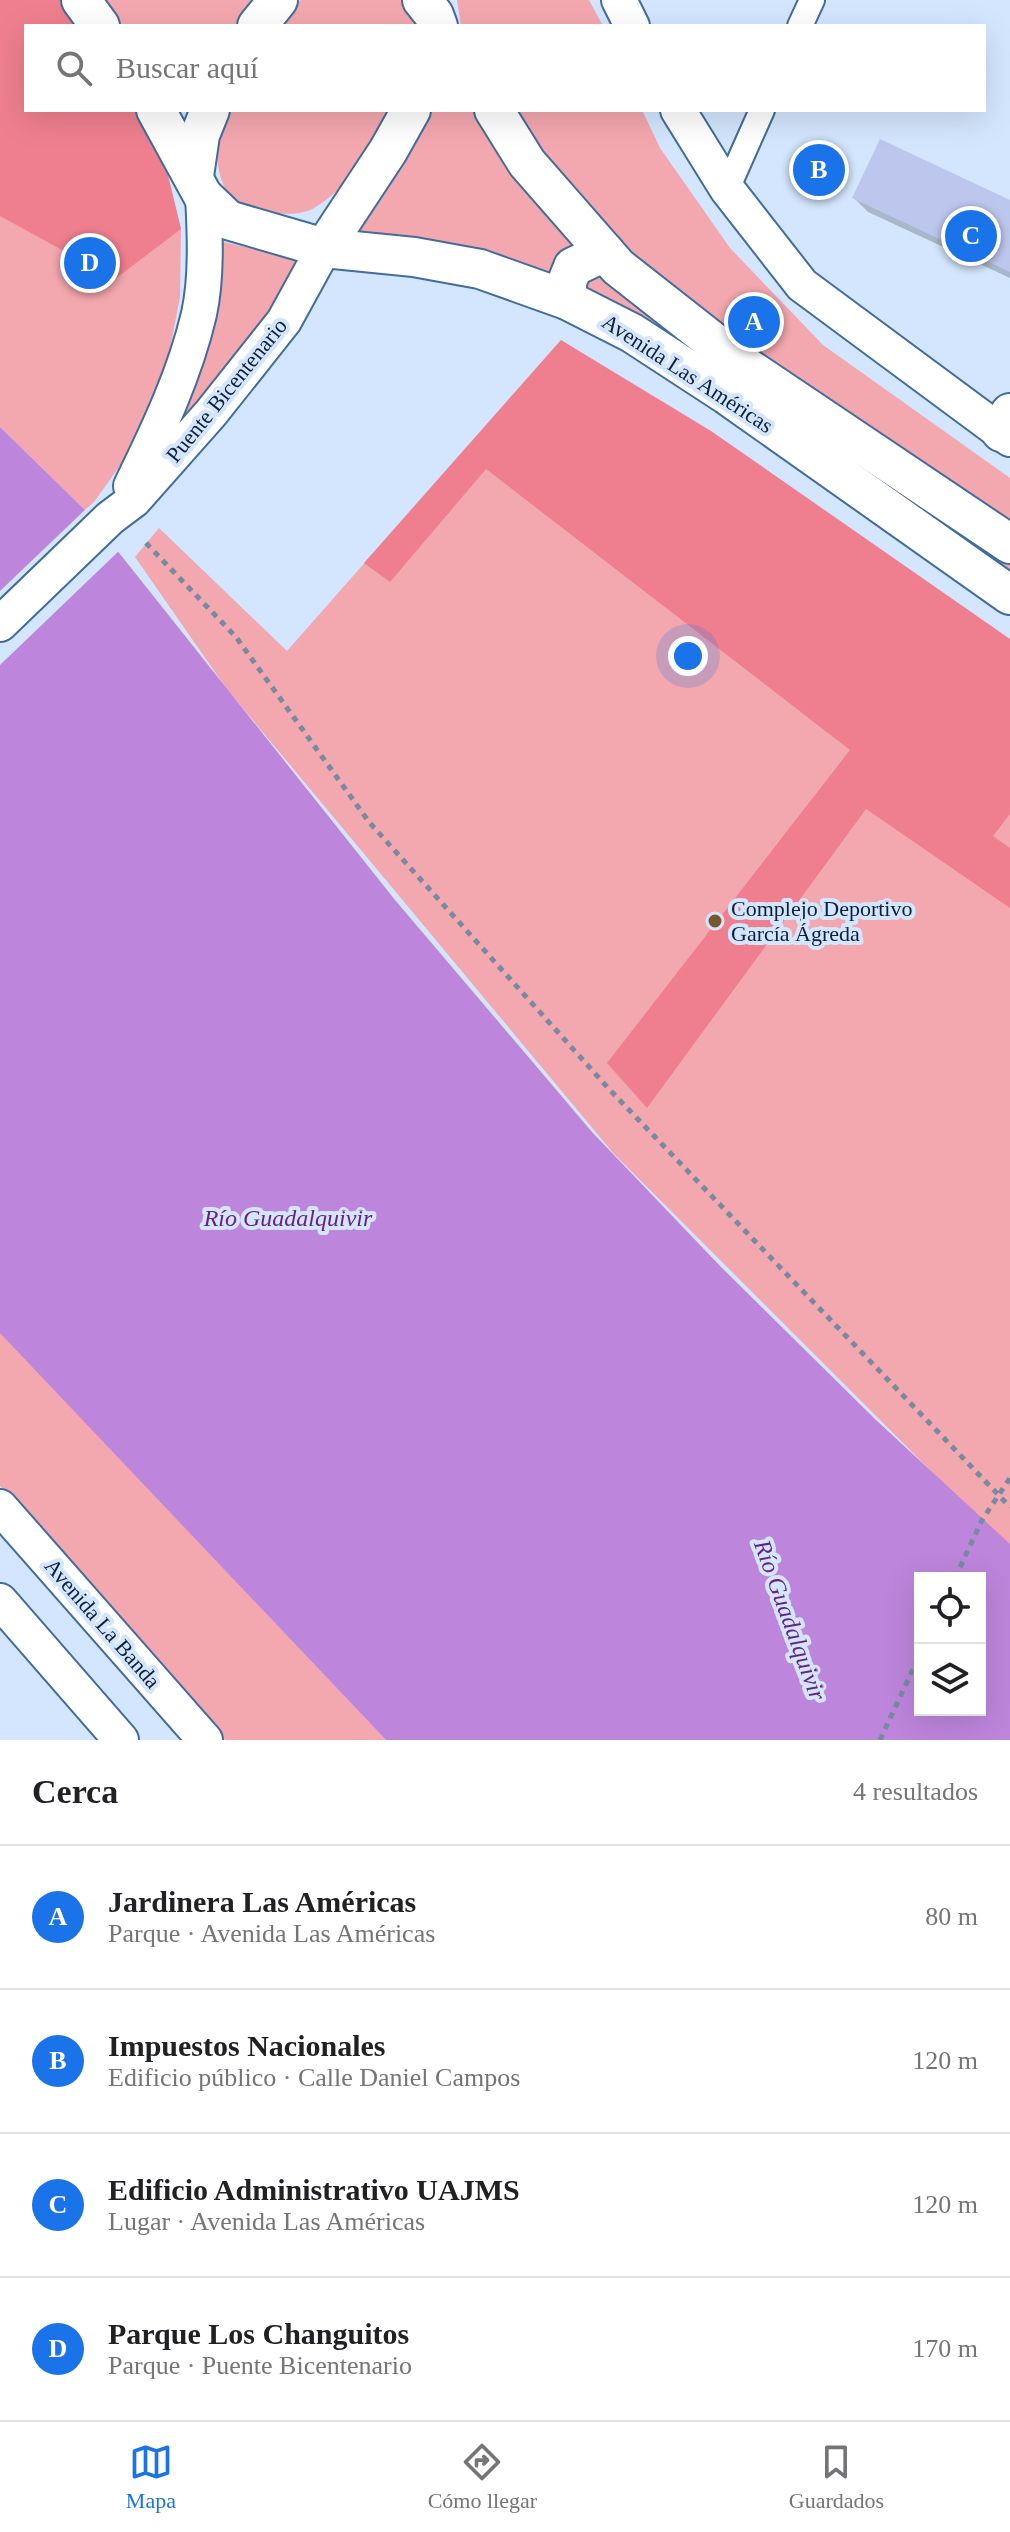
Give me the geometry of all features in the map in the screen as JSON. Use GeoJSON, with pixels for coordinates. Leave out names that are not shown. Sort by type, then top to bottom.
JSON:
{"type":"FeatureCollection","features":[{"type":"Feature","properties":{"kind":"main road"},"geometry":{"type":"LineString","coordinates":[[81,0],[99,24]]}},
{"type":"Feature","properties":{"kind":"main road"},"geometry":{"type":"LineString","coordinates":[[259,24],[278,0]]}},
{"type":"Feature","properties":{"kind":"main road"},"geometry":{"type":"LineString","coordinates":[[619,0],[631,24]]}},
{"type":"Feature","properties":{"kind":"main road"},"geometry":{"type":"LineString","coordinates":[[157,112],[199,186]]}},
{"type":"Feature","properties":{"kind":"main road"},"geometry":{"type":"LineString","coordinates":[[199,186],[200,135],[209,112]]}},
{"type":"Feature","properties":{"kind":"main road"},"geometry":{"type":"LineString","coordinates":[[324,248],[410,112]]}},
{"type":"Feature","properties":{"kind":"main road","name":"Avenida Las Américas"},"geometry":{"type":"LineString","coordinates":[[495,112],[527,163],[618,267],[739,362],[1010,544]]}},
{"type":"Feature","properties":{"kind":"main road"},"geometry":{"type":"LineString","coordinates":[[679,112],[727,189],[802,285],[1007,428]]}},
{"type":"Feature","properties":{"kind":"main road","name":"Avenida Las Américas"},"geometry":{"type":"LineString","coordinates":[[199,186],[228,220],[324,248],[414,257],[480,269],[567,300],[632,333],[727,395],[1010,595]]}},
{"type":"Feature","properties":{"kind":"main road","name":"Puente Bicentenario"},"geometry":{"type":"LineString","coordinates":[[110,518],[127,493],[153,441],[200,311],[205,235],[199,186]]}},
{"type":"Feature","properties":{"kind":"main road","name":"Puente Bicentenario"},"geometry":{"type":"LineString","coordinates":[[0,624],[110,518],[134,500],[284,321],[324,248]]}},
{"type":"Feature","properties":{"kind":"main road"},"geometry":{"type":"LineString","coordinates":[[567,300],[567,282],[573,267],[605,252]]}},
{"type":"Feature","properties":{"kind":"main road","name":"Avenida La Banda"},"geometry":{"type":"LineString","coordinates":[[0,1507],[205,1740]]}},
{"type":"Feature","properties":{"kind":"main road"},"geometry":{"type":"LineString","coordinates":[[0,1601],[121,1740]]}},
{"type":"Feature","properties":{"kind":"street"},"geometry":{"type":"LineString","coordinates":[[801,24],[812,0]]}},
{"type":"Feature","properties":{"kind":"street"},"geometry":{"type":"LineString","coordinates":[[727,189],[761,112]]}},
{"type":"Feature","properties":{"kind":"path"},"geometry":{"type":"LineString","coordinates":[[146,543],[236,637],[369,822],[609,1089],[1010,1507]]}},
{"type":"Feature","properties":{"kind":"path"},"geometry":{"type":"LineString","coordinates":[[958,1572],[982,1520],[1010,1478]]}},
{"type":"Feature","properties":{"kind":"path"},"geometry":{"type":"LineString","coordinates":[[880,1740],[914,1667]]}},
{"type":"Feature","properties":{"kind":"shaded area"},"geometry":{"type":"Polygon","coordinates":[[[0,0],[61,0],[29,24],[24,24],[24,112],[138,112],[164,159],[181,229],[180,297],[168,359],[139,439],[85,510],[0,427],[0,0]]]}},
{"type":"Feature","properties":{"kind":"shaded area"},"geometry":{"type":"Polygon","coordinates":[[[0,0],[61,0],[82,24],[24,24],[24,112],[138,112],[164,159],[181,229],[115,279],[0,216],[0,0]]]}},
{"type":"Feature","properties":{"kind":"shaded area"},"geometry":{"type":"Polygon","coordinates":[[[101,0],[263,0],[240,24],[117,24],[101,0]]]}},
{"type":"Feature","properties":{"kind":"shaded area"},"geometry":{"type":"Polygon","coordinates":[[[301,0],[404,0],[410,5],[417,24],[276,24],[287,9],[301,0]]]}},
{"type":"Feature","properties":{"kind":"shaded area"},"geometry":{"type":"Polygon","coordinates":[[[457,0],[589,0],[602,24],[461,24],[457,0]]]}},
{"type":"Feature","properties":{"kind":"shaded area"},"geometry":{"type":"Polygon","coordinates":[[[223,112],[395,112],[351,177],[314,208],[293,214],[266,212],[231,196],[219,170],[219,129],[223,112]]]}},
{"type":"Feature","properties":{"kind":"shaded area"},"geometry":{"type":"Polygon","coordinates":[[[427,112],[478,112],[578,246],[554,279],[349,237],[427,112]]]}},
{"type":"Feature","properties":{"kind":"shaded area"},"geometry":{"type":"Polygon","coordinates":[[[509,112],[643,112],[660,148],[730,248],[823,345],[1010,478],[1010,529],[675,299],[587,216],[509,112]]]}},
{"type":"Feature","properties":{"kind":"shaded area"},"geometry":{"type":"Polygon","coordinates":[[[219,241],[301,260],[250,340],[167,443],[219,241]]]}},
{"type":"Feature","properties":{"kind":"shaded area"},"geometry":{"type":"Polygon","coordinates":[[[601,270],[1010,558],[1010,575],[586,300],[580,276],[601,270]]]}},
{"type":"Feature","properties":{"kind":"shaded area","name":"Complejo Deportivo García Ágreda"},"geometry":{"type":"Polygon","coordinates":[[[561,340],[1010,641],[1010,1545],[967,1507],[614,1154],[226,688],[135,557],[159,528],[287,651],[561,340]]]}},
{"type":"Feature","properties":{"kind":"shaded area"},"geometry":{"type":"Polygon","coordinates":[[[561,340],[711,431],[1010,639],[1010,814],[993,836],[1010,848],[1010,908],[866,809],[647,1108],[607,1063],[850,750],[486,469],[390,582],[364,563],[561,340]]]}},
{"type":"Feature","properties":{"kind":"shaded area"},"geometry":{"type":"Polygon","coordinates":[[[0,1332],[386,1740],[225,1740],[0,1486],[0,1332]]]}},
{"type":"Feature","properties":{"kind":"water","name":"Río Guadalquivir"},"geometry":{"type":"Polygon","coordinates":[[[0,427],[85,510],[395,900],[592,1132],[721,1267],[876,1420],[1010,1544],[1010,1740],[386,1740],[0,1333],[0,427]]]}},
{"type":"Feature","properties":{"kind":"pier"},"geometry":{"type":"Polygon","coordinates":[[[88,507],[121,549],[0,665],[0,591],[88,507]]]}},
{"type":"Feature","properties":{"kind":"building"},"geometry":{"type":"Polygon","coordinates":[[[880,139],[1010,200],[1010,272],[852,198],[880,139]]]}},
{"type":"Feature","properties":{"kind":"place","name":"Impuestos Nacionales"},"geometry":{"type":"Point","coordinates":[819,170]}},
{"type":"Feature","properties":{"kind":"place","name":"Edificio Administrativo UAJMS"},"geometry":{"type":"Point","coordinates":[971,236]}},
{"type":"Feature","properties":{"kind":"place","name":"Parque Los Changuitos"},"geometry":{"type":"Point","coordinates":[90,263]}},
{"type":"Feature","properties":{"kind":"place","name":"Jardinera Las Américas"},"geometry":{"type":"Point","coordinates":[754,322]}},
{"type":"Feature","properties":{"kind":"place","name":"Complejo Deportivo García Ágreda"},"geometry":{"type":"Point","coordinates":[715,921]}}]}
